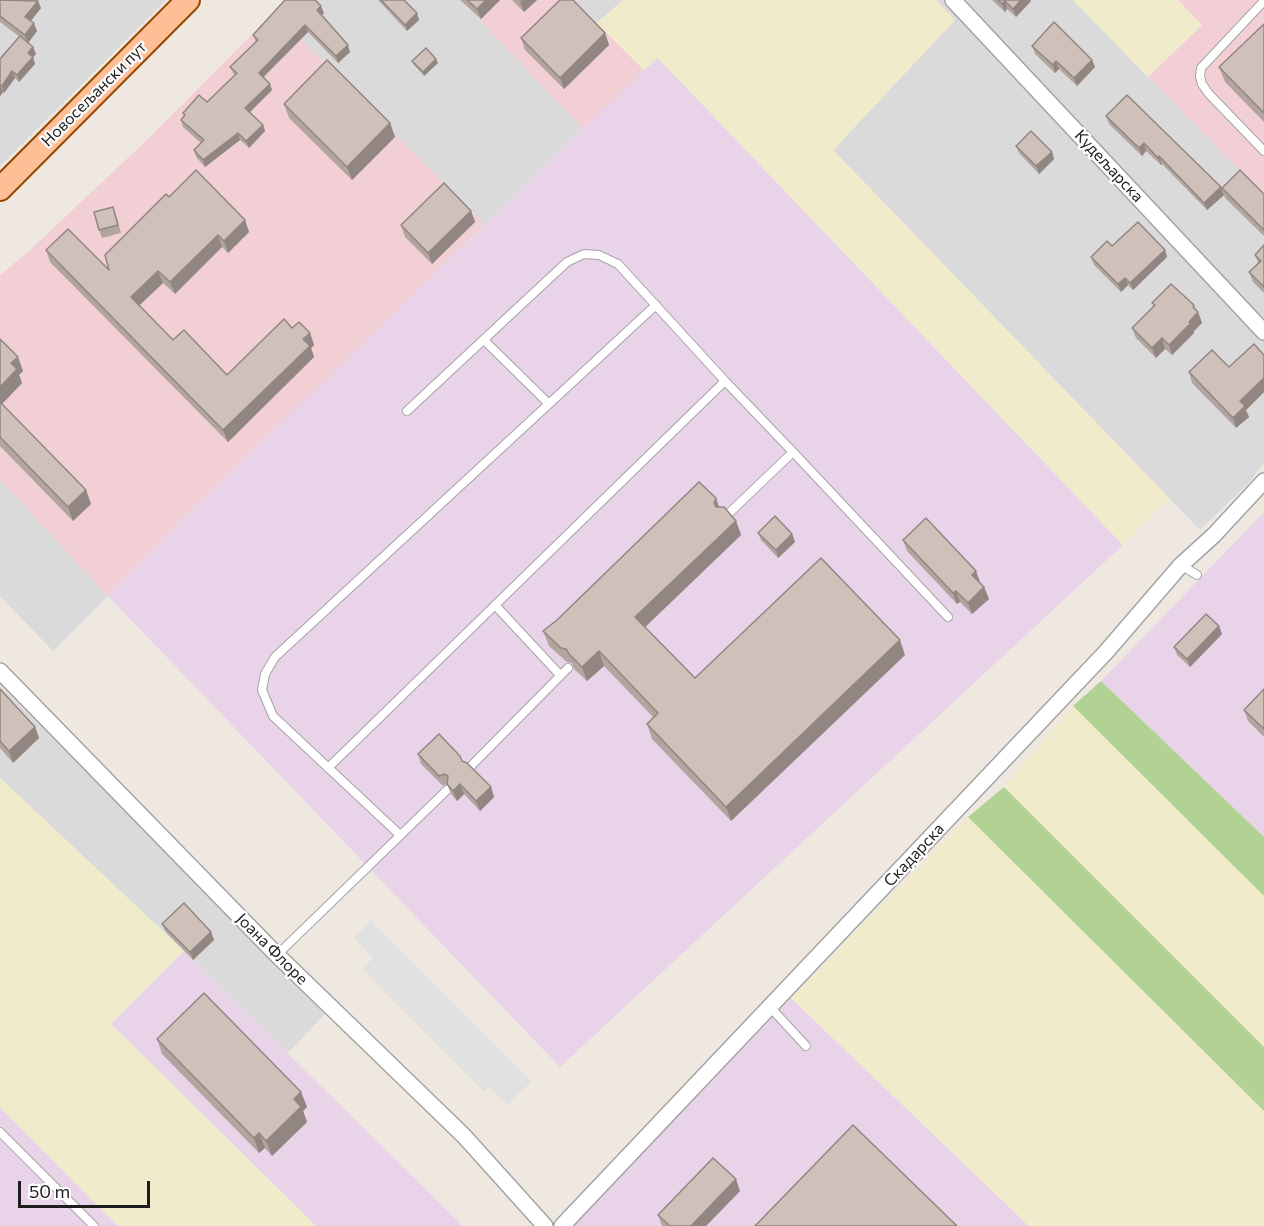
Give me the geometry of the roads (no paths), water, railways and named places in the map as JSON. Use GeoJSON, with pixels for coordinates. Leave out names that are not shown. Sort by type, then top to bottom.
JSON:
{"type":"FeatureCollection","features":[{"type":"Feature","properties":{"kind":"main road","name":"Новосељански пут"},"geometry":{"type":"LineString","coordinates":[[0,189],[188,0]]}},
{"type":"Feature","properties":{"kind":"street","name":"Кудељарска"},"geometry":{"type":"LineString","coordinates":[[953,0],[1264,332]]}},
{"type":"Feature","properties":{"kind":"street","name":"Скадарска"},"geometry":{"type":"LineString","coordinates":[[562,1226],[1106,652],[1181,565],[1214,535],[1264,481]]}},
{"type":"Feature","properties":{"kind":"street","name":"Јоана Флоре"},"geometry":{"type":"LineString","coordinates":[[0,671],[278,955],[464,1136],[545,1226]]}},
{"type":"Feature","properties":{"kind":"lane"},"geometry":{"type":"LineString","coordinates":[[1264,2],[1201,68],[1200,76],[1209,94],[1264,150]]}},
{"type":"Feature","properties":{"kind":"lane"},"geometry":{"type":"LineString","coordinates":[[406,411],[567,262],[585,254],[599,255],[618,264],[948,617]]}},
{"type":"Feature","properties":{"kind":"lane"},"geometry":{"type":"LineString","coordinates":[[400,835],[273,716],[262,690],[265,674],[275,657],[656,305]]}},
{"type":"Feature","properties":{"kind":"lane"},"geometry":{"type":"LineString","coordinates":[[484,340],[549,404]]}},
{"type":"Feature","properties":{"kind":"lane"},"geometry":{"type":"LineString","coordinates":[[327,768],[725,381]]}},
{"type":"Feature","properties":{"kind":"lane"},"geometry":{"type":"LineString","coordinates":[[725,517],[794,452]]}},
{"type":"Feature","properties":{"kind":"lane"},"geometry":{"type":"LineString","coordinates":[[1181,565],[1197,575]]}},
{"type":"Feature","properties":{"kind":"lane"},"geometry":{"type":"LineString","coordinates":[[495,605],[560,675]]}},
{"type":"Feature","properties":{"kind":"lane"},"geometry":{"type":"LineString","coordinates":[[470,767],[568,668]]}},
{"type":"Feature","properties":{"kind":"lane"},"geometry":{"type":"LineString","coordinates":[[278,955],[447,790]]}},
{"type":"Feature","properties":{"kind":"lane"},"geometry":{"type":"LineString","coordinates":[[770,1007],[806,1046]]}},
{"type":"Feature","properties":{"kind":"lane"},"geometry":{"type":"LineString","coordinates":[[0,1132],[94,1226]]}}]}
